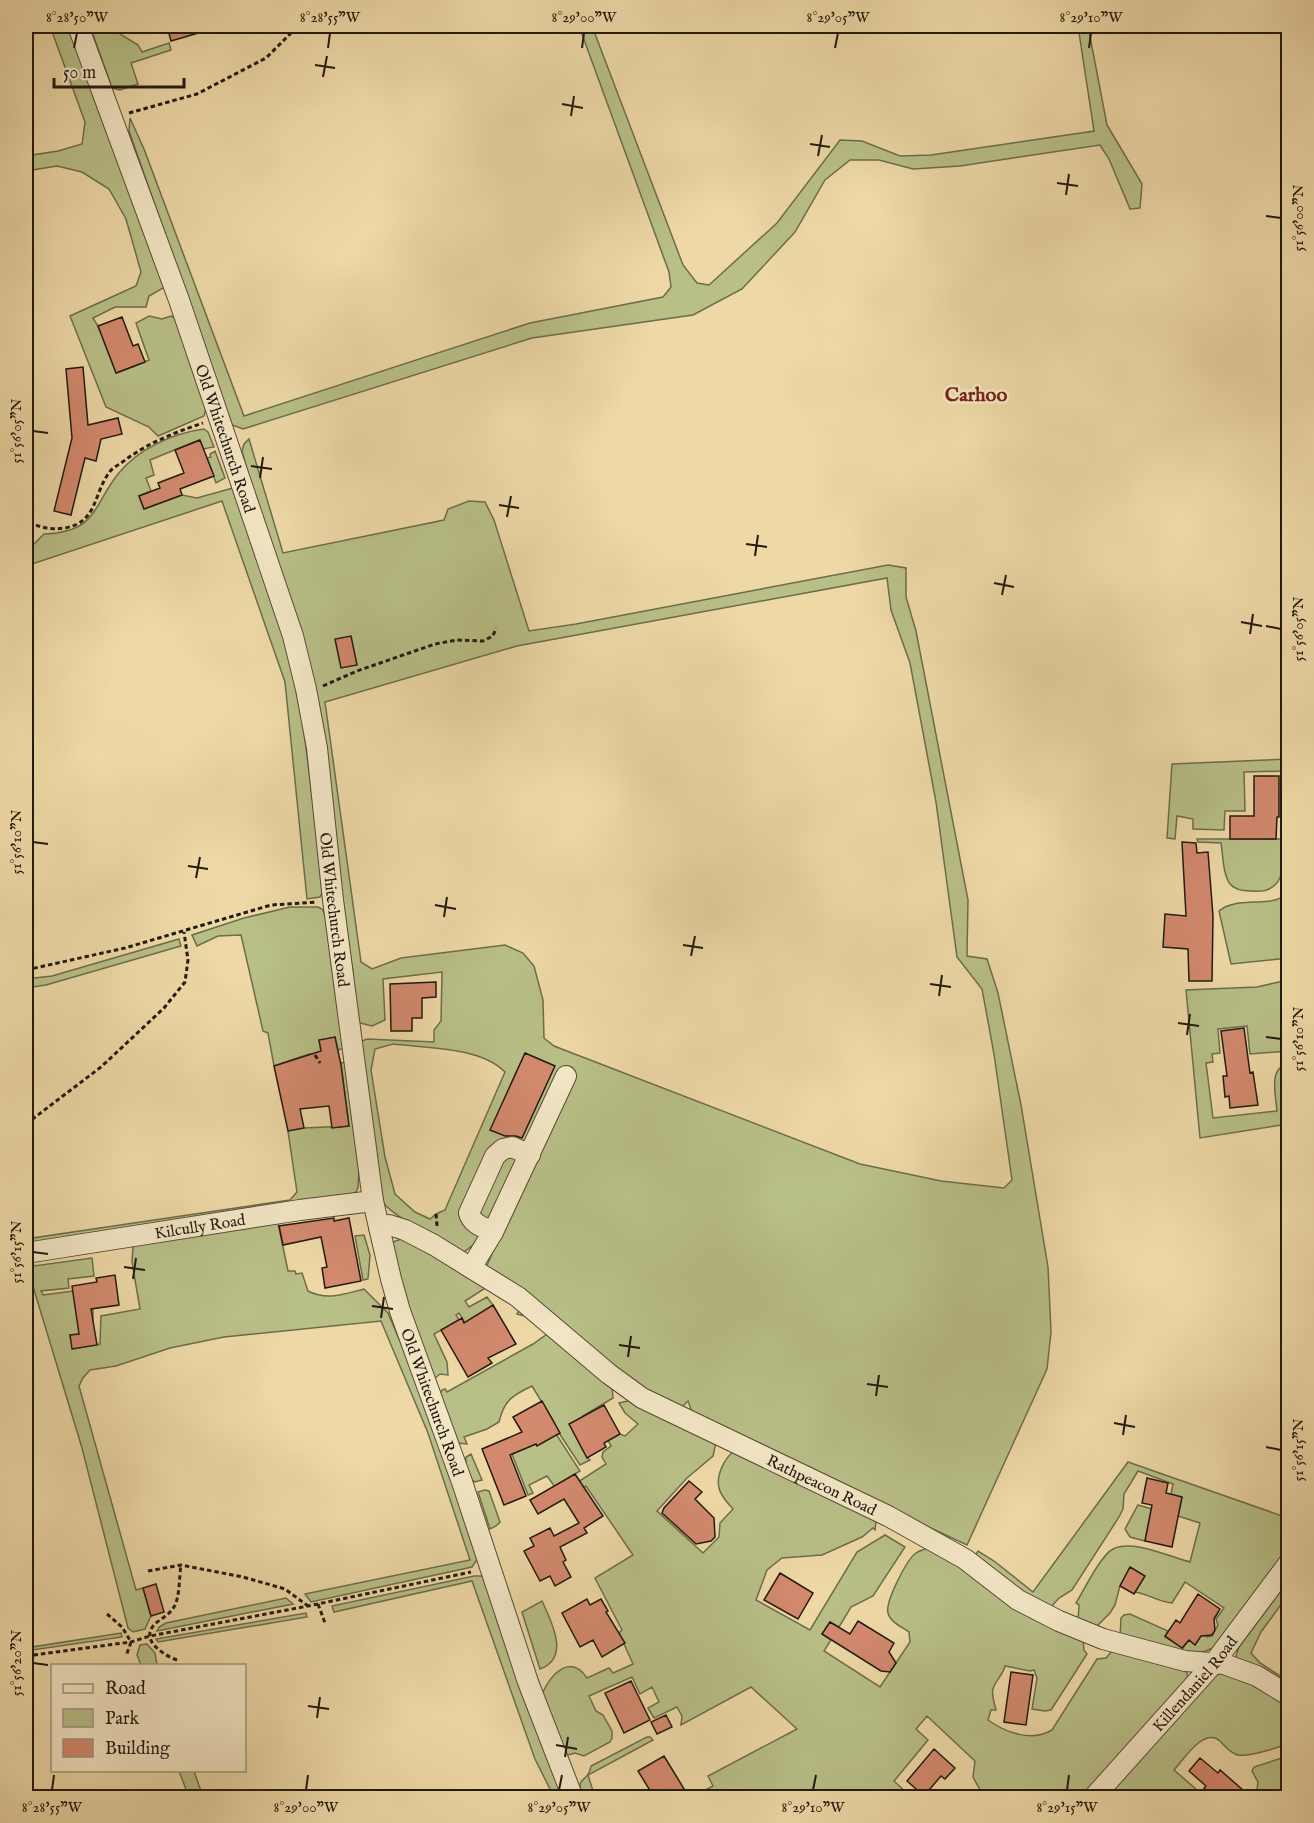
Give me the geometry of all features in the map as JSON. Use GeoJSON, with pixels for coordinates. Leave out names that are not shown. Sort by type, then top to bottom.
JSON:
{"type":"FeatureCollection","features":[{"type":"Feature","properties":{"kind":"street","name":"Old Whitechurch Road"},"geometry":{"type":"LineString","coordinates":[[78,26],[146,207],[221,418],[293,636],[317,748],[333,900],[373,1201],[379,1227],[400,1311],[462,1482],[528,1682],[573,1797]]}},
{"type":"Feature","properties":{"kind":"street"},"geometry":{"type":"LineString","coordinates":[[471,1268],[493,1232],[566,1076]]}},
{"type":"Feature","properties":{"kind":"street"},"geometry":{"type":"LineString","coordinates":[[493,1232],[476,1224],[469,1213],[495,1156],[503,1149],[512,1147],[530,1155]]}},
{"type":"Feature","properties":{"kind":"street","name":"Kilcully Road"},"geometry":{"type":"LineString","coordinates":[[26,1253],[373,1201]]}},
{"type":"Feature","properties":{"kind":"street","name":"Rathpeacon Road"},"geometry":{"type":"LineString","coordinates":[[379,1227],[389,1225],[405,1230],[471,1268],[526,1304],[609,1374],[642,1398],[888,1516],[965,1559],[1028,1605],[1059,1621],[1103,1639],[1185,1660],[1224,1664],[1257,1676],[1288,1695]]}},
{"type":"Feature","properties":{"kind":"street","name":"Killendaniel Road"},"geometry":{"type":"LineString","coordinates":[[1093,1797],[1214,1663],[1288,1564]]}},
{"type":"Feature","properties":{"kind":"path"},"geometry":{"type":"LineString","coordinates":[[129,113],[197,94],[266,58],[298,26]]}},
{"type":"Feature","properties":{"kind":"path"},"geometry":{"type":"LineString","coordinates":[[28,522],[41,528],[57,529],[75,526],[88,517],[109,472],[138,450],[180,430],[193,427]]}},
{"type":"Feature","properties":{"kind":"path"},"geometry":{"type":"LineString","coordinates":[[322,686],[435,644],[457,640],[483,641],[493,636],[496,628]]}},
{"type":"Feature","properties":{"kind":"path"},"geometry":{"type":"LineString","coordinates":[[26,970],[125,948],[271,905],[317,902]]}},
{"type":"Feature","properties":{"kind":"path"},"geometry":{"type":"LineString","coordinates":[[26,1124],[101,1067],[164,1008],[185,982],[188,960],[184,931]]}},
{"type":"Feature","properties":{"kind":"path"},"geometry":{"type":"LineString","coordinates":[[315,1055],[321,1063]]}},
{"type":"Feature","properties":{"kind":"path"},"geometry":{"type":"LineString","coordinates":[[148,1571],[181,1565],[243,1577],[285,1589],[308,1606]]}},
{"type":"Feature","properties":{"kind":"path"},"geometry":{"type":"LineString","coordinates":[[177,1660],[164,1655],[153,1645],[150,1636],[156,1623],[165,1618],[175,1606],[181,1565]]}},
{"type":"Feature","properties":{"kind":"path"},"geometry":{"type":"LineString","coordinates":[[26,1656],[131,1641],[490,1568]]}},
{"type":"Feature","properties":{"kind":"path"},"geometry":{"type":"LineString","coordinates":[[318,1604],[325,1623]]}},
{"type":"Feature","properties":{"kind":"path"},"geometry":{"type":"LineString","coordinates":[[107,1614],[122,1627],[131,1641]]}},
{"type":"Feature","properties":{"kind":"path"},"geometry":{"type":"LineString","coordinates":[[126,1656],[131,1641]]}},
{"type":"Feature","properties":{"kind":"green space"},"geometry":{"type":"Polygon","coordinates":[[[50,26],[69,26],[165,287],[149,296],[146,307],[115,307],[93,318],[117,373],[149,360],[136,323],[149,316],[162,319],[171,316],[175,318],[207,405],[204,416],[158,436],[149,427],[106,407],[70,316],[136,286],[141,272],[126,219],[109,189],[82,172],[57,166],[26,171],[26,156],[58,151],[82,144],[85,122],[50,26]]]}},
{"type":"Feature","properties":{"kind":"green space"},"geometry":{"type":"Polygon","coordinates":[[[90,26],[116,26],[117,32],[138,45],[142,52],[169,43],[171,50],[131,63],[138,84],[120,90],[112,88],[90,26]]]}},
{"type":"Feature","properties":{"kind":"green space"},"geometry":{"type":"Polygon","coordinates":[[[579,26],[592,26],[683,265],[697,283],[709,285],[777,223],[840,140],[862,141],[900,156],[931,155],[1094,131],[1078,26],[1088,26],[1107,125],[1142,184],[1140,208],[1130,209],[1109,159],[1100,145],[960,166],[913,169],[879,160],[850,160],[825,180],[795,232],[742,289],[693,315],[532,338],[243,429],[232,425],[129,131],[130,118],[144,149],[244,416],[530,323],[663,297],[671,287],[669,272],[579,26]]]}},
{"type":"Feature","properties":{"kind":"green space"},"geometry":{"type":"Polygon","coordinates":[[[204,429],[208,432],[214,447],[203,449],[199,440],[150,460],[154,475],[146,478],[151,491],[139,496],[144,509],[182,495],[197,498],[233,488],[288,651],[299,692],[320,858],[322,893],[320,897],[307,899],[285,682],[222,501],[26,566],[26,547],[33,545],[44,534],[61,532],[84,523],[118,474],[136,457],[168,438],[204,429]]]}},
{"type":"Feature","properties":{"kind":"green space"},"geometry":{"type":"Polygon","coordinates":[[[249,439],[283,553],[444,520],[448,509],[469,501],[485,502],[494,520],[529,631],[888,565],[906,568],[906,597],[916,631],[968,900],[967,956],[987,959],[998,993],[1021,1105],[1048,1267],[1051,1332],[1047,1369],[967,1545],[694,1417],[688,1401],[682,1407],[657,1401],[486,1268],[495,1246],[481,1239],[464,1252],[401,1218],[383,1203],[360,1051],[362,1041],[367,1039],[434,1042],[434,1030],[441,1021],[442,972],[383,979],[385,1020],[372,1026],[356,1022],[353,972],[328,775],[242,451],[249,439]],[[887,578],[517,646],[325,702],[361,962],[372,969],[401,958],[505,945],[523,953],[534,966],[543,1000],[544,1038],[554,1046],[860,1164],[941,1181],[1004,1188],[1012,1180],[982,989],[957,957],[936,802],[910,663],[891,610],[887,578]],[[393,1044],[375,1049],[371,1070],[385,1157],[395,1194],[415,1212],[430,1219],[445,1210],[505,1072],[494,1064],[468,1053],[393,1044]]]}},
{"type":"Feature","properties":{"kind":"green space"},"geometry":{"type":"Polygon","coordinates":[[[215,451],[225,478],[216,483],[207,458],[211,457],[210,454],[215,451]]]}},
{"type":"Feature","properties":{"kind":"green space"},"geometry":{"type":"Polygon","coordinates":[[[1288,759],[1288,814],[1286,771],[1244,772],[1245,811],[1225,811],[1224,830],[1193,829],[1193,819],[1177,816],[1175,839],[1167,838],[1172,764],[1288,759]]]}},
{"type":"Feature","properties":{"kind":"green space"},"geometry":{"type":"Polygon","coordinates":[[[1197,839],[1285,839],[1281,876],[1271,888],[1262,891],[1237,889],[1230,884],[1226,875],[1221,843],[1198,842],[1197,839]]]}},
{"type":"Feature","properties":{"kind":"green space"},"geometry":{"type":"Polygon","coordinates":[[[1288,890],[1288,958],[1231,964],[1219,911],[1237,904],[1276,900],[1288,890]]]}},
{"type":"Feature","properties":{"kind":"green space"},"geometry":{"type":"Polygon","coordinates":[[[290,907],[318,907],[326,916],[344,1048],[338,1050],[335,1037],[319,1040],[322,1054],[309,1054],[274,1066],[268,1033],[263,1031],[241,935],[218,936],[197,946],[192,935],[244,918],[290,907]]]}},
{"type":"Feature","properties":{"kind":"green space"},"geometry":{"type":"Polygon","coordinates":[[[179,939],[181,946],[46,985],[26,988],[26,979],[52,976],[179,939]]]}},
{"type":"Feature","properties":{"kind":"green space"},"geometry":{"type":"Polygon","coordinates":[[[1288,980],[1288,1051],[1250,1054],[1247,1026],[1218,1029],[1220,1053],[1212,1054],[1213,1062],[1206,1063],[1213,1118],[1277,1111],[1275,1076],[1282,1067],[1288,1065],[1288,1124],[1200,1138],[1186,990],[1257,987],[1288,980]]]}},
{"type":"Feature","properties":{"kind":"green space"},"geometry":{"type":"Polygon","coordinates":[[[346,1062],[359,1170],[358,1188],[354,1195],[26,1245],[26,1239],[290,1200],[297,1192],[288,1131],[349,1126],[341,1063],[346,1062]]]}},
{"type":"Feature","properties":{"kind":"green space"},"geometry":{"type":"Polygon","coordinates":[[[278,1223],[288,1271],[295,1271],[296,1274],[302,1273],[308,1291],[329,1296],[364,1289],[388,1313],[416,1379],[478,1558],[472,1567],[311,1602],[305,1594],[470,1560],[428,1433],[381,1321],[224,1337],[170,1348],[116,1366],[90,1370],[79,1386],[136,1590],[143,1588],[151,1616],[145,1629],[133,1632],[128,1628],[82,1448],[28,1270],[26,1270],[26,1261],[32,1260],[34,1266],[92,1258],[94,1276],[68,1279],[69,1288],[41,1291],[43,1295],[73,1291],[93,1309],[93,1320],[85,1333],[70,1336],[73,1349],[100,1344],[101,1316],[140,1309],[132,1262],[133,1245],[278,1223]]]}},
{"type":"Feature","properties":{"kind":"green space"},"geometry":{"type":"Polygon","coordinates":[[[364,1235],[370,1255],[368,1279],[363,1280],[355,1236],[364,1235]]]}},
{"type":"Feature","properties":{"kind":"green space"},"geometry":{"type":"Polygon","coordinates":[[[404,1238],[487,1287],[465,1301],[469,1307],[487,1297],[493,1305],[478,1345],[459,1313],[456,1315],[459,1320],[434,1334],[447,1362],[448,1375],[440,1374],[435,1378],[432,1377],[419,1342],[393,1256],[393,1242],[404,1238]]]}},
{"type":"Feature","properties":{"kind":"green space"},"geometry":{"type":"Polygon","coordinates":[[[520,1309],[612,1387],[613,1398],[583,1416],[587,1457],[590,1460],[580,1465],[559,1433],[556,1434],[580,1471],[570,1477],[575,1484],[606,1464],[602,1457],[603,1452],[611,1446],[608,1440],[620,1434],[625,1436],[638,1424],[625,1413],[619,1403],[632,1400],[716,1442],[713,1456],[687,1478],[657,1511],[703,1553],[719,1537],[720,1523],[733,1509],[721,1494],[718,1483],[721,1468],[733,1452],[874,1519],[875,1530],[873,1528],[862,1537],[822,1555],[782,1558],[767,1570],[756,1600],[810,1630],[857,1552],[885,1535],[905,1547],[873,1596],[851,1607],[839,1627],[830,1622],[822,1634],[831,1640],[824,1651],[880,1687],[910,1642],[909,1632],[889,1616],[890,1600],[907,1563],[918,1552],[929,1547],[1083,1640],[1087,1654],[1051,1710],[1032,1709],[1037,1678],[1034,1670],[1005,1666],[993,1689],[996,1710],[991,1710],[988,1720],[1003,1729],[1028,1736],[1044,1734],[1052,1730],[1097,1659],[1106,1658],[1112,1651],[1186,1670],[1188,1677],[1186,1683],[1083,1797],[984,1797],[973,1777],[975,1761],[927,1716],[916,1729],[928,1740],[894,1781],[911,1797],[701,1797],[698,1794],[713,1786],[708,1776],[797,1729],[751,1687],[681,1725],[682,1716],[677,1707],[654,1718],[648,1708],[659,1702],[652,1687],[640,1694],[632,1677],[589,1696],[596,1711],[603,1715],[612,1731],[610,1742],[584,1756],[575,1753],[568,1755],[563,1751],[542,1694],[550,1680],[562,1669],[568,1667],[581,1671],[587,1678],[609,1668],[613,1673],[633,1664],[619,1633],[622,1630],[595,1578],[633,1555],[586,1486],[564,1499],[547,1476],[529,1485],[533,1493],[528,1495],[512,1454],[554,1422],[532,1386],[510,1399],[499,1422],[464,1437],[467,1444],[457,1443],[440,1394],[442,1390],[445,1389],[447,1392],[547,1334],[525,1316],[517,1314],[520,1309]]]}},
{"type":"Feature","properties":{"kind":"green space"},"geometry":{"type":"Polygon","coordinates":[[[471,1454],[482,1480],[475,1482],[466,1464],[466,1457],[471,1454]]]}},
{"type":"Feature","properties":{"kind":"green space"},"geometry":{"type":"Polygon","coordinates":[[[1128,1462],[1288,1518],[1288,1548],[1283,1558],[1213,1648],[1196,1655],[1120,1638],[1121,1618],[1130,1614],[1168,1631],[1165,1637],[1183,1648],[1189,1640],[1195,1645],[1202,1634],[1207,1637],[1212,1636],[1218,1625],[1216,1619],[1224,1608],[1185,1582],[1172,1603],[1163,1601],[1135,1592],[1130,1568],[1120,1586],[1115,1605],[1110,1613],[1094,1629],[1078,1621],[1079,1605],[1076,1603],[1098,1565],[1113,1549],[1121,1546],[1141,1547],[1190,1562],[1200,1523],[1178,1516],[1182,1497],[1171,1494],[1173,1484],[1138,1471],[1124,1494],[1123,1509],[1119,1517],[1072,1590],[1059,1598],[1050,1608],[1029,1596],[975,1556],[978,1551],[1033,1592],[1128,1462]]]}},
{"type":"Feature","properties":{"kind":"green space"},"geometry":{"type":"Polygon","coordinates":[[[489,1491],[500,1522],[490,1529],[478,1492],[489,1491]]]}},
{"type":"Feature","properties":{"kind":"green space"},"geometry":{"type":"Polygon","coordinates":[[[1138,1505],[1152,1509],[1145,1541],[1130,1537],[1125,1529],[1138,1505]]]}},
{"type":"Feature","properties":{"kind":"green space"},"geometry":{"type":"Polygon","coordinates":[[[483,1576],[564,1797],[554,1797],[535,1759],[472,1581],[334,1612],[332,1606],[483,1576]]]}},
{"type":"Feature","properties":{"kind":"green space"},"geometry":{"type":"Polygon","coordinates":[[[1288,1581],[1288,1595],[1261,1632],[1251,1653],[1260,1663],[1288,1681],[1288,1688],[1238,1661],[1236,1656],[1239,1647],[1288,1581]]]}},
{"type":"Feature","properties":{"kind":"green space"},"geometry":{"type":"Polygon","coordinates":[[[286,1598],[293,1604],[157,1631],[166,1623],[286,1598]]]}},
{"type":"Feature","properties":{"kind":"green space"},"geometry":{"type":"Polygon","coordinates":[[[542,1601],[553,1628],[557,1648],[555,1657],[540,1669],[522,1612],[542,1601]]]}},
{"type":"Feature","properties":{"kind":"green space"},"geometry":{"type":"Polygon","coordinates":[[[306,1613],[307,1617],[158,1642],[156,1639],[306,1613]]]}},
{"type":"Feature","properties":{"kind":"green space"},"geometry":{"type":"Polygon","coordinates":[[[121,1633],[122,1637],[26,1651],[26,1648],[121,1633]]]}},
{"type":"Feature","properties":{"kind":"green space"},"geometry":{"type":"Polygon","coordinates":[[[147,1644],[155,1653],[157,1664],[141,1664],[137,1655],[140,1645],[147,1644]]]}},
{"type":"Feature","properties":{"kind":"green space"},"geometry":{"type":"Polygon","coordinates":[[[1230,1672],[1288,1702],[1288,1744],[1270,1750],[1238,1755],[1220,1741],[1207,1738],[1195,1746],[1174,1770],[1205,1797],[1105,1798],[1214,1676],[1230,1672]]]}},
{"type":"Feature","properties":{"kind":"green space"},"geometry":{"type":"Polygon","coordinates":[[[647,1737],[653,1740],[588,1775],[595,1797],[583,1797],[580,1785],[591,1766],[647,1737]]]}},
{"type":"Feature","properties":{"kind":"green space"},"geometry":{"type":"Polygon","coordinates":[[[1288,1756],[1288,1797],[1256,1797],[1258,1782],[1252,1771],[1254,1767],[1288,1756]]]}},
{"type":"Feature","properties":{"kind":"green space"},"geometry":{"type":"Polygon","coordinates":[[[179,1772],[194,1772],[203,1797],[189,1797],[179,1772]]]}},
{"type":"Feature","properties":{"kind":"building"},"geometry":{"type":"Polygon","coordinates":[[[167,26],[211,26],[212,29],[171,41],[167,26]]]}},
{"type":"Feature","properties":{"kind":"building"},"geometry":{"type":"Polygon","coordinates":[[[122,317],[133,346],[138,344],[145,362],[116,373],[98,326],[122,317]]]}},
{"type":"Feature","properties":{"kind":"building"},"geometry":{"type":"Polygon","coordinates":[[[83,367],[88,425],[118,418],[122,434],[101,439],[96,461],[85,458],[71,515],[54,511],[72,438],[66,369],[83,367]]]}},
{"type":"Feature","properties":{"kind":"building"},"geometry":{"type":"Polygon","coordinates":[[[200,440],[214,476],[180,489],[182,495],[144,509],[139,496],[160,488],[158,483],[184,473],[175,450],[200,440]]]}},
{"type":"Feature","properties":{"kind":"building"},"geometry":{"type":"Polygon","coordinates":[[[351,636],[357,665],[341,668],[335,639],[351,636]]]}},
{"type":"Feature","properties":{"kind":"building"},"geometry":{"type":"Polygon","coordinates":[[[1254,776],[1279,776],[1279,817],[1277,817],[1276,839],[1230,839],[1230,816],[1254,816],[1254,776]]]}},
{"type":"Feature","properties":{"kind":"building"},"geometry":{"type":"Polygon","coordinates":[[[1182,842],[1196,843],[1197,853],[1208,852],[1213,916],[1212,981],[1189,981],[1188,949],[1163,947],[1165,914],[1186,916],[1182,842]]]}},
{"type":"Feature","properties":{"kind":"building"},"geometry":{"type":"Polygon","coordinates":[[[436,982],[436,997],[422,998],[422,1018],[412,1018],[412,1031],[391,1031],[390,984],[436,982]]]}},
{"type":"Feature","properties":{"kind":"building"},"geometry":{"type":"Polygon","coordinates":[[[1244,1028],[1250,1073],[1253,1072],[1258,1105],[1230,1108],[1229,1096],[1225,1097],[1223,1076],[1227,1076],[1221,1031],[1244,1028]]]}},
{"type":"Feature","properties":{"kind":"building"},"geometry":{"type":"Polygon","coordinates":[[[335,1037],[349,1126],[332,1128],[329,1106],[300,1109],[304,1128],[288,1131],[274,1066],[321,1051],[319,1040],[335,1037]]]}},
{"type":"Feature","properties":{"kind":"building"},"geometry":{"type":"Polygon","coordinates":[[[525,1053],[555,1066],[522,1138],[505,1136],[490,1130],[525,1053]]]}},
{"type":"Feature","properties":{"kind":"building"},"geometry":{"type":"Polygon","coordinates":[[[334,1218],[334,1221],[349,1218],[361,1281],[325,1288],[322,1268],[327,1267],[321,1237],[283,1245],[279,1226],[334,1218]]]}},
{"type":"Feature","properties":{"kind":"building"},"geometry":{"type":"Polygon","coordinates":[[[115,1275],[119,1305],[91,1309],[97,1345],[72,1349],[70,1335],[79,1334],[72,1286],[97,1282],[96,1278],[115,1275]]]}},
{"type":"Feature","properties":{"kind":"building"},"geometry":{"type":"Polygon","coordinates":[[[493,1305],[516,1344],[488,1358],[492,1363],[468,1377],[441,1330],[462,1318],[464,1323],[493,1305]]]}},
{"type":"Feature","properties":{"kind":"building"},"geometry":{"type":"Polygon","coordinates":[[[542,1401],[560,1433],[537,1446],[536,1444],[510,1455],[526,1496],[504,1505],[482,1449],[522,1432],[513,1417],[542,1401]]]}},
{"type":"Feature","properties":{"kind":"building"},"geometry":{"type":"Polygon","coordinates":[[[604,1405],[620,1434],[604,1443],[606,1447],[587,1458],[569,1424],[604,1405]]]}},
{"type":"Feature","properties":{"kind":"building"},"geometry":{"type":"Polygon","coordinates":[[[575,1474],[603,1516],[584,1528],[587,1533],[560,1547],[566,1560],[563,1562],[571,1577],[555,1586],[550,1576],[540,1581],[524,1551],[534,1546],[530,1538],[550,1528],[554,1536],[579,1523],[564,1499],[538,1514],[530,1500],[575,1474]]]}},
{"type":"Feature","properties":{"kind":"building"},"geometry":{"type":"Polygon","coordinates":[[[1147,1478],[1168,1483],[1166,1493],[1182,1497],[1172,1547],[1145,1541],[1152,1505],[1142,1503],[1147,1478]]]}},
{"type":"Feature","properties":{"kind":"building"},"geometry":{"type":"Polygon","coordinates":[[[689,1481],[702,1492],[695,1499],[714,1518],[715,1537],[711,1541],[696,1544],[662,1513],[689,1481]]]}},
{"type":"Feature","properties":{"kind":"building"},"geometry":{"type":"Polygon","coordinates":[[[1130,1567],[1145,1576],[1134,1594],[1120,1586],[1130,1567]]]}},
{"type":"Feature","properties":{"kind":"building"},"geometry":{"type":"Polygon","coordinates":[[[780,1573],[813,1593],[798,1619],[764,1600],[780,1573]]]}},
{"type":"Feature","properties":{"kind":"building"},"geometry":{"type":"Polygon","coordinates":[[[156,1584],[164,1612],[151,1616],[143,1588],[156,1584]]]}},
{"type":"Feature","properties":{"kind":"building"},"geometry":{"type":"Polygon","coordinates":[[[1198,1594],[1220,1609],[1214,1619],[1215,1630],[1212,1635],[1201,1636],[1195,1645],[1189,1640],[1182,1648],[1165,1636],[1176,1620],[1180,1623],[1198,1594]]]}},
{"type":"Feature","properties":{"kind":"building"},"geometry":{"type":"Polygon","coordinates":[[[587,1599],[590,1605],[601,1599],[608,1611],[606,1612],[625,1643],[602,1657],[593,1640],[580,1647],[562,1613],[587,1599]]]}},
{"type":"Feature","properties":{"kind":"building"},"geometry":{"type":"Polygon","coordinates":[[[858,1621],[894,1643],[889,1652],[896,1663],[890,1672],[881,1671],[822,1634],[830,1622],[850,1634],[858,1621]]]}},
{"type":"Feature","properties":{"kind":"building"},"geometry":{"type":"Polygon","coordinates":[[[1011,1672],[1033,1675],[1026,1725],[1004,1722],[1011,1672]]]}},
{"type":"Feature","properties":{"kind":"building"},"geometry":{"type":"Polygon","coordinates":[[[631,1681],[650,1720],[624,1733],[605,1693],[631,1681]]]}},
{"type":"Feature","properties":{"kind":"building"},"geometry":{"type":"Polygon","coordinates":[[[666,1715],[672,1727],[657,1734],[651,1722],[666,1715]]]}},
{"type":"Feature","properties":{"kind":"building"},"geometry":{"type":"Polygon","coordinates":[[[934,1749],[955,1768],[945,1779],[941,1776],[924,1796],[907,1781],[934,1749]]]}},
{"type":"Feature","properties":{"kind":"building"},"geometry":{"type":"Polygon","coordinates":[[[664,1756],[689,1797],[654,1797],[638,1771],[664,1756]]]}},
{"type":"Feature","properties":{"kind":"building"},"geometry":{"type":"Polygon","coordinates":[[[1200,1758],[1218,1773],[1220,1770],[1251,1797],[1214,1797],[1204,1788],[1206,1786],[1189,1771],[1200,1758]]]}},
{"type":"Feature","properties":{"kind":"district","name":"Carhoo"},"geometry":{"type":"Point","coordinates":[976,394]}}]}
